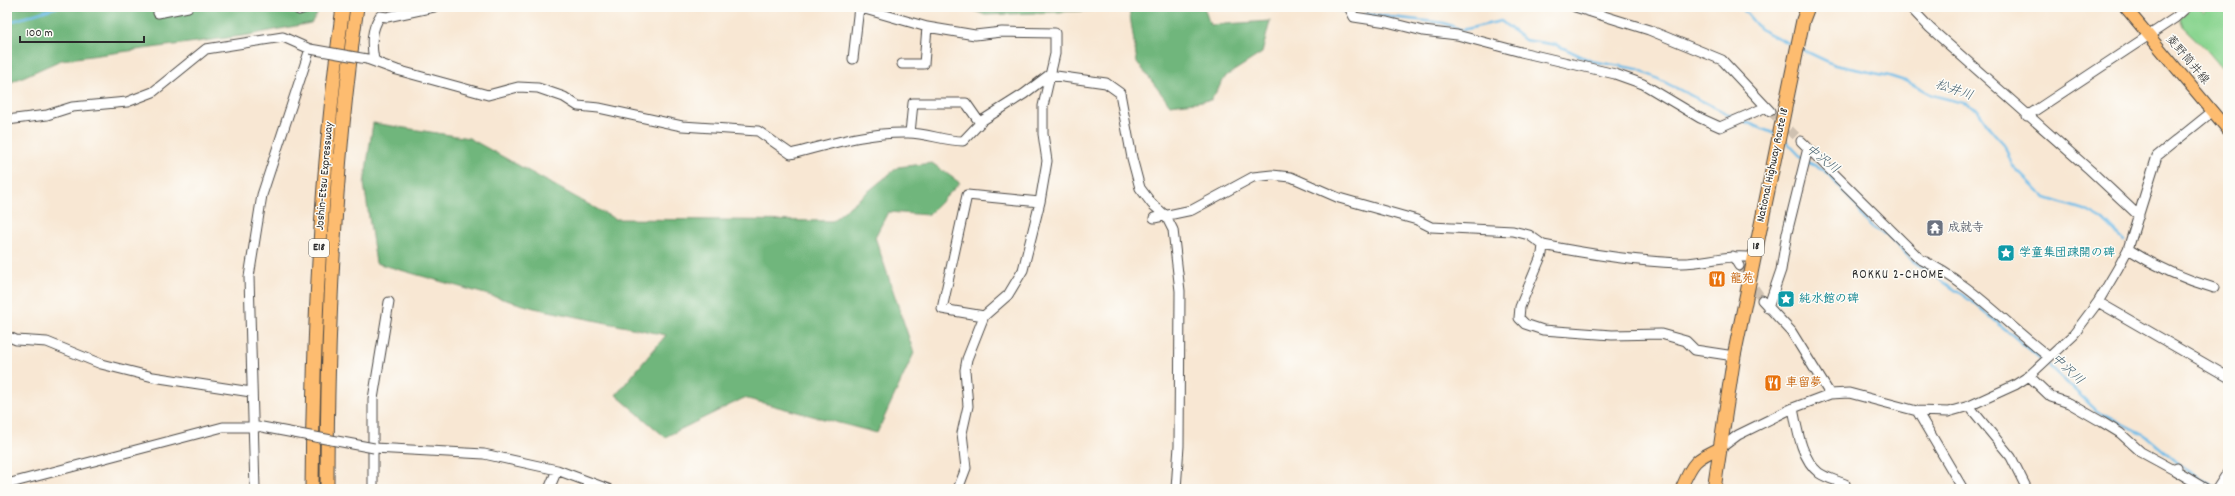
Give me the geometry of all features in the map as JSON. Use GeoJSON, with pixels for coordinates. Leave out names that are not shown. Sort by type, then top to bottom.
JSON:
{"type":"FeatureCollection","features":[{"type":"Feature","properties":{"kind":"highway","name":"Joshin-Etsu Expressway"},"geometry":{"type":"LineString","coordinates":[[312,489],[314,363],[321,218],[342,7]]}},
{"type":"Feature","properties":{"kind":"highway","name":"National Highway Route 18"},"geometry":{"type":"LineString","coordinates":[[1714,489],[1722,446],[1734,356],[1803,20],[1808,7]]}},
{"type":"Feature","properties":{"kind":"highway","name":"Joshin-Etsu Expressway"},"geometry":{"type":"LineString","coordinates":[[327,489],[329,363],[336,216],[357,8]]}},
{"type":"Feature","properties":{"kind":"main road","name":"菱野筒井線"},"geometry":{"type":"LineString","coordinates":[[2125,7],[2228,130]]}},
{"type":"Feature","properties":{"kind":"main road"},"geometry":{"type":"LineString","coordinates":[[1681,489],[1693,463],[1701,456],[1722,446]]}},
{"type":"Feature","properties":{"kind":"street"},"geometry":{"type":"LineString","coordinates":[[158,7],[158,13],[188,7]]}},
{"type":"Feature","properties":{"kind":"street"},"geometry":{"type":"LineString","coordinates":[[295,7],[298,10],[308,7]]}},
{"type":"Feature","properties":{"kind":"street"},"geometry":{"type":"LineString","coordinates":[[397,70],[374,60],[371,41],[375,22],[380,16],[387,17],[404,10],[434,7]]}},
{"type":"Feature","properties":{"kind":"street"},"geometry":{"type":"LineString","coordinates":[[853,59],[859,7],[927,27],[975,35],[1002,32],[1055,33],[1055,54],[1043,106],[1043,134],[1047,161],[1040,202],[1023,270],[1008,295],[984,316],[967,359],[965,370],[968,406],[962,432],[966,468],[958,489]]}},
{"type":"Feature","properties":{"kind":"street"},"geometry":{"type":"LineString","coordinates":[[1349,7],[1354,17],[1387,22],[1423,32],[1457,35],[1615,74],[1642,84],[1700,118],[1720,127],[1768,109],[1722,60],[1650,30],[1575,7]]}},
{"type":"Feature","properties":{"kind":"street"},"geometry":{"type":"LineString","coordinates":[[1910,7],[1930,28],[2027,116],[2090,170],[2139,216]]}},
{"type":"Feature","properties":{"kind":"street"},"geometry":{"type":"LineString","coordinates":[[2027,116],[2175,18],[2187,7]]}},
{"type":"Feature","properties":{"kind":"street"},"geometry":{"type":"LineString","coordinates":[[902,64],[924,64],[927,27]]}},
{"type":"Feature","properties":{"kind":"street"},"geometry":{"type":"LineString","coordinates":[[7,120],[47,115],[72,107],[127,102],[153,92],[206,49],[283,37],[310,49],[367,59],[397,70],[488,95],[518,87],[538,88],[564,97],[578,106],[599,108],[682,126],[758,131],[791,154],[821,145],[847,141],[869,134],[910,133],[947,141],[963,141],[980,123],[1024,94],[1049,75],[1106,83],[1120,93],[1132,158],[1140,188],[1152,204],[1166,216],[1173,230],[1180,291],[1179,446],[1176,489]]}},
{"type":"Feature","properties":{"kind":"street"},"geometry":{"type":"LineString","coordinates":[[255,489],[257,427],[251,392],[249,277],[262,195],[310,49]]}},
{"type":"Feature","properties":{"kind":"street"},"geometry":{"type":"LineString","coordinates":[[910,133],[913,103],[966,103],[980,123]]}},
{"type":"Feature","properties":{"kind":"street"},"geometry":{"type":"LineString","coordinates":[[1722,446],[1738,435],[1793,408],[1830,394],[1849,393],[1917,411],[1948,412],[1969,406],[2015,385],[2029,376],[2074,334],[2098,302],[2129,247],[2157,156],[2213,111]]}},
{"type":"Feature","properties":{"kind":"street"},"geometry":{"type":"LineString","coordinates":[[1801,141],[1807,152],[1920,259],[1936,266],[1975,294],[2048,357]]}},
{"type":"Feature","properties":{"kind":"street"},"geometry":{"type":"LineString","coordinates":[[1807,152],[1787,233],[1781,270],[1765,304],[1791,331],[1830,394]]}},
{"type":"Feature","properties":{"kind":"street"},"geometry":{"type":"LineString","coordinates":[[1154,218],[1192,210],[1253,177],[1272,175],[1291,177],[1339,198],[1417,220],[1431,227],[1513,231],[1530,235],[1543,245],[1588,255],[1680,263],[1733,256],[1754,258]]}},
{"type":"Feature","properties":{"kind":"street"},"geometry":{"type":"LineString","coordinates":[[984,316],[942,309],[966,195],[1040,202]]}},
{"type":"Feature","properties":{"kind":"street"},"geometry":{"type":"LineString","coordinates":[[1543,245],[1542,254],[1520,307],[1519,318],[1525,324],[1551,331],[1612,335],[1661,334],[1686,341],[1695,350],[1734,356]]}},
{"type":"Feature","properties":{"kind":"street"},"geometry":{"type":"LineString","coordinates":[[2129,247],[2147,261],[2190,281],[2214,288]]}},
{"type":"Feature","properties":{"kind":"street"},"geometry":{"type":"LineString","coordinates":[[1733,256],[1739,266]]}},
{"type":"Feature","properties":{"kind":"street"},"geometry":{"type":"LineString","coordinates":[[373,489],[373,399],[389,302]]}},
{"type":"Feature","properties":{"kind":"street"},"geometry":{"type":"LineString","coordinates":[[2098,302],[2228,377]]}},
{"type":"Feature","properties":{"kind":"street"},"geometry":{"type":"LineString","coordinates":[[7,336],[16,340],[47,342],[101,364],[153,377],[251,392]]}},
{"type":"Feature","properties":{"kind":"street"},"geometry":{"type":"LineString","coordinates":[[2029,376],[2051,397],[2069,403],[2120,433],[2141,452],[2175,469],[2206,489]]}},
{"type":"Feature","properties":{"kind":"street"},"geometry":{"type":"LineString","coordinates":[[1969,406],[2011,456],[2026,489]]}},
{"type":"Feature","properties":{"kind":"street"},"geometry":{"type":"LineString","coordinates":[[1793,408],[1798,437],[1809,459],[1819,473],[1845,484],[1844,489]]}},
{"type":"Feature","properties":{"kind":"street"},"geometry":{"type":"LineString","coordinates":[[1917,411],[1963,489]]}},
{"type":"Feature","properties":{"kind":"street"},"geometry":{"type":"LineString","coordinates":[[7,484],[223,427],[257,427],[374,448],[484,454],[557,470],[608,489]]}},
{"type":"Feature","properties":{"kind":"street"},"geometry":{"type":"LineString","coordinates":[[549,489],[557,470]]}},
{"type":"Feature","properties":{"kind":"street"},"geometry":{"type":"LineString","coordinates":[[2219,487],[2228,472]]}},
{"type":"Feature","properties":{"kind":"green space"},"geometry":{"type":"Polygon","coordinates":[[[7,7],[322,7],[311,23],[249,35],[61,60],[7,84],[7,7]]]}},
{"type":"Feature","properties":{"kind":"green space"},"geometry":{"type":"Polygon","coordinates":[[[965,7],[1204,7],[1210,25],[1270,21],[1262,53],[1226,76],[1211,100],[1170,105],[1137,62],[1129,9],[985,15],[965,7]]]}},
{"type":"Feature","properties":{"kind":"green space"},"geometry":{"type":"Polygon","coordinates":[[[2192,7],[2200,7],[2204,12],[2210,7],[2228,7],[2228,75],[2205,48],[2183,27],[2180,19],[2192,7]]]}},
{"type":"Feature","properties":{"kind":"green space"},"geometry":{"type":"Polygon","coordinates":[[[373,123],[469,138],[615,219],[832,221],[898,167],[932,163],[960,183],[928,215],[888,212],[875,237],[914,353],[877,433],[744,398],[665,437],[616,395],[666,335],[534,308],[376,263],[364,184],[373,123]]]}},
{"type":"Feature","properties":{"kind":"waterway","name":"中沢川"},"geometry":{"type":"LineString","coordinates":[[7,23],[57,7]]}},
{"type":"Feature","properties":{"kind":"waterway","name":"中沢川"},"geometry":{"type":"LineString","coordinates":[[1317,7],[1350,12]]}},
{"type":"Feature","properties":{"kind":"waterway","name":"松井川"},"geometry":{"type":"LineString","coordinates":[[1741,7],[1760,29],[1794,46]]}},
{"type":"Feature","properties":{"kind":"waterway","name":"中沢川"},"geometry":{"type":"LineString","coordinates":[[1365,14],[1444,23],[1462,30],[1501,21],[1525,40],[1557,45],[1591,61],[1638,69],[1736,118]]}},
{"type":"Feature","properties":{"kind":"waterway","name":"松井川"},"geometry":{"type":"LineString","coordinates":[[1801,49],[1835,65],[1889,76],[1908,82],[1932,95],[1967,104],[1978,110],[1991,130],[2004,144],[2012,165],[2046,198],[2087,211],[2103,220],[2124,241]]}},
{"type":"Feature","properties":{"kind":"waterway","name":"中沢川"},"geometry":{"type":"LineString","coordinates":[[1741,120],[1775,134]]}},
{"type":"Feature","properties":{"kind":"waterway","name":"中沢川"},"geometry":{"type":"LineString","coordinates":[[1783,138],[1803,159]]}},
{"type":"Feature","properties":{"kind":"waterway","name":"中沢川"},"geometry":{"type":"LineString","coordinates":[[1807,162],[1823,169],[1829,175],[1857,207],[1871,227],[1887,235],[1913,261],[1974,303],[2042,360]]}},
{"type":"Feature","properties":{"kind":"waterway","name":"中沢川"},"geometry":{"type":"LineString","coordinates":[[2046,363],[2097,411],[2145,435],[2183,467],[2215,487]]}},
{"type":"Feature","properties":{"kind":"tunnel"},"geometry":{"type":"LineString","coordinates":[[1770,111],[1801,141]]}},
{"type":"Feature","properties":{"kind":"tunnel"},"geometry":{"type":"LineString","coordinates":[[1739,266],[1767,306]]}},
{"type":"Feature","properties":{"kind":"place","name":"成就寺"},"geometry":{"type":"Point","coordinates":[1935,228]}},
{"type":"Feature","properties":{"kind":"place","name":"学童集団疎開の碑"},"geometry":{"type":"Point","coordinates":[2006,253]}},
{"type":"Feature","properties":{"kind":"place","name":"龍苑"},"geometry":{"type":"Point","coordinates":[1717,279]}},
{"type":"Feature","properties":{"kind":"place","name":"純水館の碑"},"geometry":{"type":"Point","coordinates":[1786,299]}},
{"type":"Feature","properties":{"kind":"place","name":"車留夢"},"geometry":{"type":"Point","coordinates":[1773,383]}},
{"type":"Feature","properties":{"kind":"district","name":"ROKKU 2-CHOME"},"geometry":{"type":"Point","coordinates":[1898,275]}}]}
